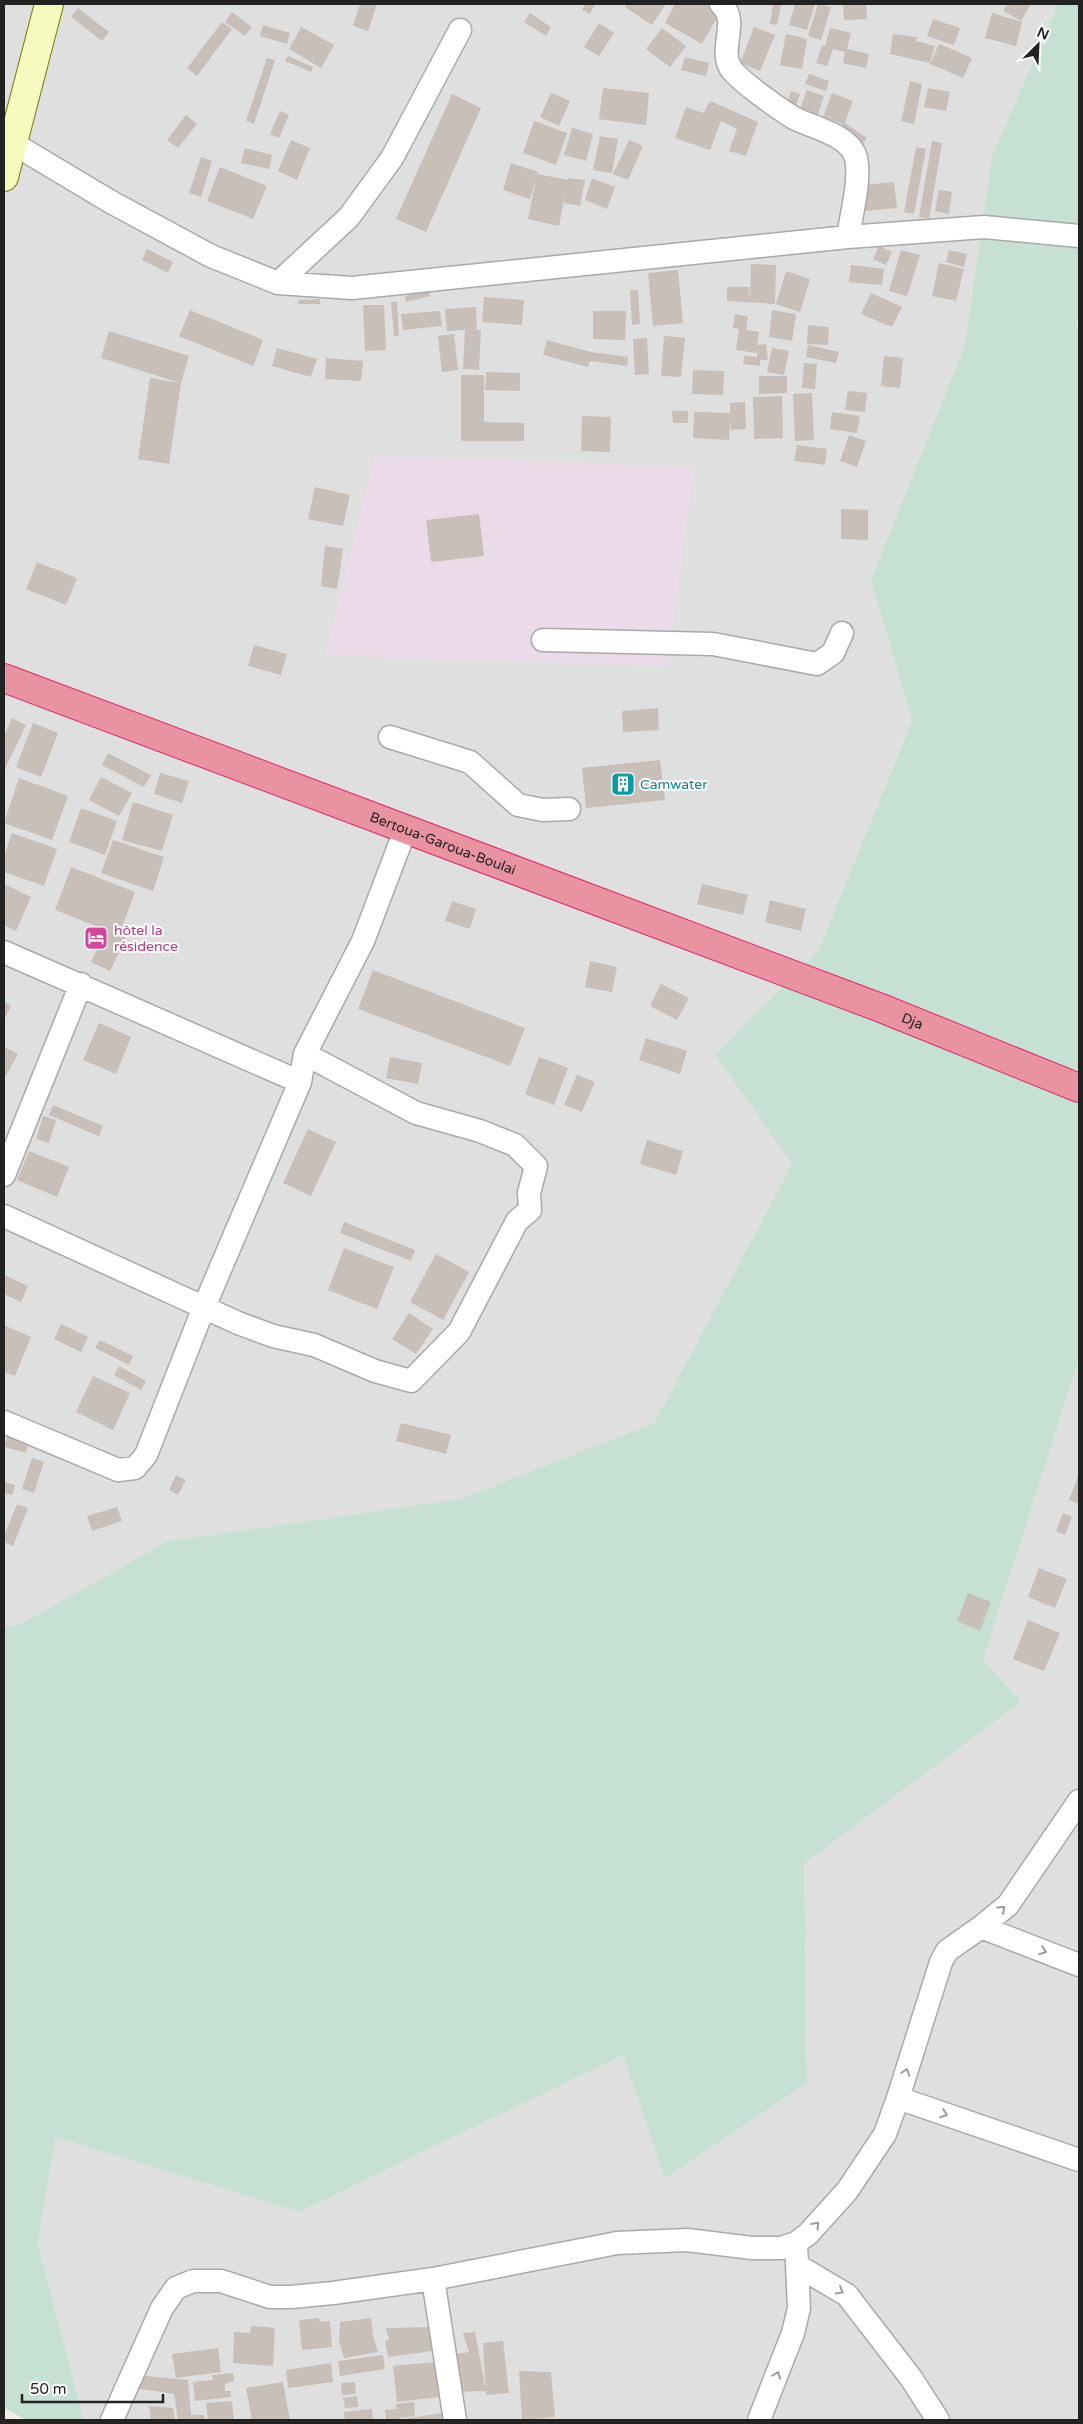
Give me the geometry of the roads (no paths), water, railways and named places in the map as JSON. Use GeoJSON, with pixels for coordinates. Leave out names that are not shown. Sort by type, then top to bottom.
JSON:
{"type":"FeatureCollection","features":[{"type":"Feature","properties":{"kind":"highway","name":"Bertoua-Garoua-Boulai"},"geometry":{"type":"LineString","coordinates":[[4,678],[406,828],[568,892],[881,1008]]}},
{"type":"Feature","properties":{"kind":"highway","name":"Dja"},"geometry":{"type":"LineString","coordinates":[[881,1008],[945,1036],[1079,1088]]}},
{"type":"Feature","properties":{"kind":"street"},"geometry":{"type":"LineString","coordinates":[[4,177],[8,140],[49,4]]}},
{"type":"Feature","properties":{"kind":"street"},"geometry":{"type":"LineString","coordinates":[[721,4],[726,8],[729,19],[727,58],[731,68],[793,117],[838,138],[852,148],[856,160],[856,177],[848,237]]}},
{"type":"Feature","properties":{"kind":"street"},"geometry":{"type":"LineString","coordinates":[[278,283],[349,217],[387,165],[460,30]]}},
{"type":"Feature","properties":{"kind":"street"},"geometry":{"type":"LineString","coordinates":[[8,140],[111,202],[195,247],[278,283],[352,288],[848,237],[984,227],[1079,236]]}},
{"type":"Feature","properties":{"kind":"street"},"geometry":{"type":"LineString","coordinates":[[543,640],[713,644],[817,664],[833,652],[842,633]]}},
{"type":"Feature","properties":{"kind":"street"},"geometry":{"type":"LineString","coordinates":[[390,737],[470,762],[518,805],[543,810],[569,809]]}},
{"type":"Feature","properties":{"kind":"street"},"geometry":{"type":"LineString","coordinates":[[4,1422],[118,1470],[135,1468],[146,1455],[204,1307],[300,1082],[306,1054],[363,941],[406,828]]}},
{"type":"Feature","properties":{"kind":"street"},"geometry":{"type":"LineString","coordinates":[[4,952],[81,984],[300,1082]]}},
{"type":"Feature","properties":{"kind":"street"},"geometry":{"type":"LineString","coordinates":[[4,1175],[81,984]]}},
{"type":"Feature","properties":{"kind":"street"},"geometry":{"type":"LineString","coordinates":[[4,1216],[204,1307],[273,1336],[314,1345],[375,1371],[411,1381],[459,1332],[517,1221],[530,1210],[529,1193],[536,1166],[515,1145],[480,1131],[416,1114],[306,1054]]}},
{"type":"Feature","properties":{"kind":"street"},"geometry":{"type":"LineString","coordinates":[[112,2420],[162,2308],[176,2288],[192,2281],[221,2281],[270,2297],[291,2297],[433,2279],[617,2243],[687,2240],[752,2248],[781,2248],[796,2244],[808,2234],[847,2191],[884,2134],[898,2098],[941,1962],[947,1950],[982,1927],[1008,1905],[1079,1801]]}},
{"type":"Feature","properties":{"kind":"street"},"geometry":{"type":"LineString","coordinates":[[982,1927],[1079,1965]]}},
{"type":"Feature","properties":{"kind":"street"},"geometry":{"type":"LineString","coordinates":[[898,2098],[1079,2160]]}},
{"type":"Feature","properties":{"kind":"street"},"geometry":{"type":"LineString","coordinates":[[759,2420],[793,2334],[799,2308],[796,2244]]}},
{"type":"Feature","properties":{"kind":"street"},"geometry":{"type":"LineString","coordinates":[[798,2266],[847,2295],[911,2378],[938,2420]]}},
{"type":"Feature","properties":{"kind":"street"},"geometry":{"type":"LineString","coordinates":[[433,2279],[455,2420]]}},
{"type":"Feature","properties":{"kind":"place","name":"Camwater"},"geometry":{"type":"Point","coordinates":[623,784]}},
{"type":"Feature","properties":{"kind":"place","name":"hôtel la résidence"},"geometry":{"type":"Point","coordinates":[96,938]}}]}
